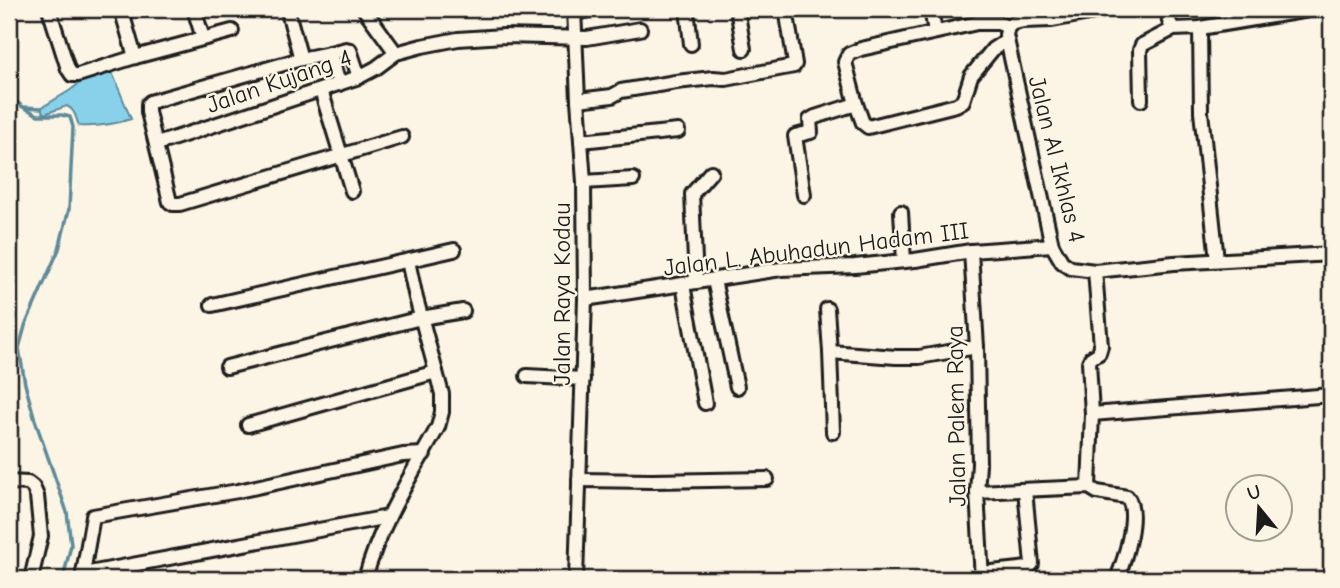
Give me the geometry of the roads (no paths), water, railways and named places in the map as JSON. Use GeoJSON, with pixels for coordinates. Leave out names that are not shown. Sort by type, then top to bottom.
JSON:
{"type":"FeatureCollection","features":[{"type":"Feature","properties":{"kind":"street"},"geometry":{"type":"LineString","coordinates":[[49,9],[72,75],[232,31]]}},
{"type":"Feature","properties":{"kind":"street"},"geometry":{"type":"LineString","coordinates":[[121,9],[135,57]]}},
{"type":"Feature","properties":{"kind":"street"},"geometry":{"type":"LineString","coordinates":[[194,9],[203,38]]}},
{"type":"Feature","properties":{"kind":"street"},"geometry":{"type":"LineString","coordinates":[[365,9],[396,54]]}},
{"type":"Feature","properties":{"kind":"street"},"geometry":{"type":"LineString","coordinates":[[574,11],[596,9]]}},
{"type":"Feature","properties":{"kind":"street"},"geometry":{"type":"LineString","coordinates":[[687,9],[691,44]]}},
{"type":"Feature","properties":{"kind":"street"},"geometry":{"type":"LineString","coordinates":[[737,9],[744,48]]}},
{"type":"Feature","properties":{"kind":"street"},"geometry":{"type":"LineString","coordinates":[[578,100],[612,96],[621,91],[676,82],[738,77],[794,66],[786,9]]}},
{"type":"Feature","properties":{"kind":"street"},"geometry":{"type":"LineString","coordinates":[[931,9],[935,32]]}},
{"type":"Feature","properties":{"kind":"street"},"geometry":{"type":"LineString","coordinates":[[1007,33],[998,23],[976,23],[849,54],[845,62],[863,123],[867,127],[963,101],[971,76],[1007,33],[1013,23],[1052,20],[1111,9]]}},
{"type":"Feature","properties":{"kind":"street"},"geometry":{"type":"LineString","coordinates":[[1168,9],[1172,29]]}},
{"type":"Feature","properties":{"kind":"street"},"geometry":{"type":"LineString","coordinates":[[1141,100],[1142,45],[1172,29],[1200,28],[1315,9]]}},
{"type":"Feature","properties":{"kind":"street","name":"Jalan Raya Kodau"},"geometry":{"type":"LineString","coordinates":[[574,11],[584,182],[585,299],[576,579]]}},
{"type":"Feature","properties":{"kind":"street"},"geometry":{"type":"LineString","coordinates":[[288,12],[301,59]]}},
{"type":"Feature","properties":{"kind":"street"},"geometry":{"type":"LineString","coordinates":[[1200,28],[1201,113],[1217,260]]}},
{"type":"Feature","properties":{"kind":"street","name":"Jalan Kujang 4"},"geometry":{"type":"LineString","coordinates":[[157,144],[359,77],[396,54],[422,46],[458,39],[504,36],[587,38],[640,29]]}},
{"type":"Feature","properties":{"kind":"street","name":"Jalan Al Ikhlas 4"},"geometry":{"type":"LineString","coordinates":[[1007,33],[1052,245],[1062,262],[1072,268],[1095,271],[1217,260],[1331,254]]}},
{"type":"Feature","properties":{"kind":"street"},"geometry":{"type":"LineString","coordinates":[[359,77],[350,50],[346,49],[150,102],[147,107],[170,202],[180,204],[402,137]]}},
{"type":"Feature","properties":{"kind":"street"},"geometry":{"type":"LineString","coordinates":[[330,53],[339,84]]}},
{"type":"Feature","properties":{"kind":"street"},"geometry":{"type":"LineString","coordinates":[[321,90],[352,191]]}},
{"type":"Feature","properties":{"kind":"street"},"geometry":{"type":"LineString","coordinates":[[804,194],[795,136],[811,132],[810,120],[815,117],[856,104]]}},
{"type":"Feature","properties":{"kind":"street"},"geometry":{"type":"LineString","coordinates":[[581,141],[678,131]]}},
{"type":"Feature","properties":{"kind":"street"},"geometry":{"type":"LineString","coordinates":[[696,282],[692,194],[710,172]]}},
{"type":"Feature","properties":{"kind":"street"},"geometry":{"type":"LineString","coordinates":[[584,182],[634,179]]}},
{"type":"Feature","properties":{"kind":"street"},"geometry":{"type":"LineString","coordinates":[[901,212],[905,261]]}},
{"type":"Feature","properties":{"kind":"street","name":"Jalan L. Abuhadun Hadam III"},"geometry":{"type":"LineString","coordinates":[[585,299],[781,269],[905,261],[971,251],[1052,245]]}},
{"type":"Feature","properties":{"kind":"street"},"geometry":{"type":"LineString","coordinates":[[212,305],[454,250]]}},
{"type":"Feature","properties":{"kind":"street","name":"Jalan Palem Raya"},"geometry":{"type":"LineString","coordinates":[[971,251],[977,347],[977,492],[982,576]]}},
{"type":"Feature","properties":{"kind":"street"},"geometry":{"type":"LineString","coordinates":[[365,579],[388,517],[438,427],[442,412],[442,394],[408,261]]}},
{"type":"Feature","properties":{"kind":"street"},"geometry":{"type":"LineString","coordinates":[[1089,487],[1092,415],[1089,362],[1099,353],[1101,346],[1095,271]]}},
{"type":"Feature","properties":{"kind":"street"},"geometry":{"type":"LineString","coordinates":[[714,279],[737,387]]}},
{"type":"Feature","properties":{"kind":"street"},"geometry":{"type":"LineString","coordinates":[[683,285],[705,403]]}},
{"type":"Feature","properties":{"kind":"street"},"geometry":{"type":"LineString","coordinates":[[827,309],[833,432]]}},
{"type":"Feature","properties":{"kind":"street"},"geometry":{"type":"LineString","coordinates":[[227,367],[421,318],[463,312]]}},
{"type":"Feature","properties":{"kind":"street"},"geometry":{"type":"LineString","coordinates":[[830,352],[895,357],[977,347]]}},
{"type":"Feature","properties":{"kind":"street"},"geometry":{"type":"LineString","coordinates":[[248,425],[436,372]]}},
{"type":"Feature","properties":{"kind":"street"},"geometry":{"type":"LineString","coordinates":[[527,376],[583,379]]}},
{"type":"Feature","properties":{"kind":"street"},"geometry":{"type":"LineString","coordinates":[[1092,415],[1331,395]]}},
{"type":"Feature","properties":{"kind":"street"},"geometry":{"type":"LineString","coordinates":[[388,517],[83,573],[93,516],[238,491],[403,455],[424,453]]}},
{"type":"Feature","properties":{"kind":"street"},"geometry":{"type":"LineString","coordinates":[[579,480],[767,479]]}},
{"type":"Feature","properties":{"kind":"street"},"geometry":{"type":"LineString","coordinates":[[9,482],[28,483],[37,496],[41,536],[32,579]]}},
{"type":"Feature","properties":{"kind":"street"},"geometry":{"type":"LineString","coordinates":[[977,492],[1089,487],[1097,492],[1128,497],[1132,505],[1132,519],[1124,561],[1117,579]]}},
{"type":"Feature","properties":{"kind":"street"},"geometry":{"type":"LineString","coordinates":[[982,576],[1028,568],[1032,564],[1025,490]]}},
{"type":"Feature","properties":{"kind":"water"},"geometry":{"type":"Polygon","coordinates":[[[112,72],[131,119],[105,125],[79,126],[74,112],[67,106],[44,114],[41,108],[88,77],[112,72]]]}},
{"type":"Feature","properties":{"kind":"waterway"},"geometry":{"type":"LineString","coordinates":[[9,96],[23,107],[41,108]]}},
{"type":"Feature","properties":{"kind":"waterway"},"geometry":{"type":"LineString","coordinates":[[23,107],[38,115],[70,117],[73,127],[69,209],[59,249],[25,326],[19,348],[35,420],[67,512],[71,545],[63,579]]}}]}
